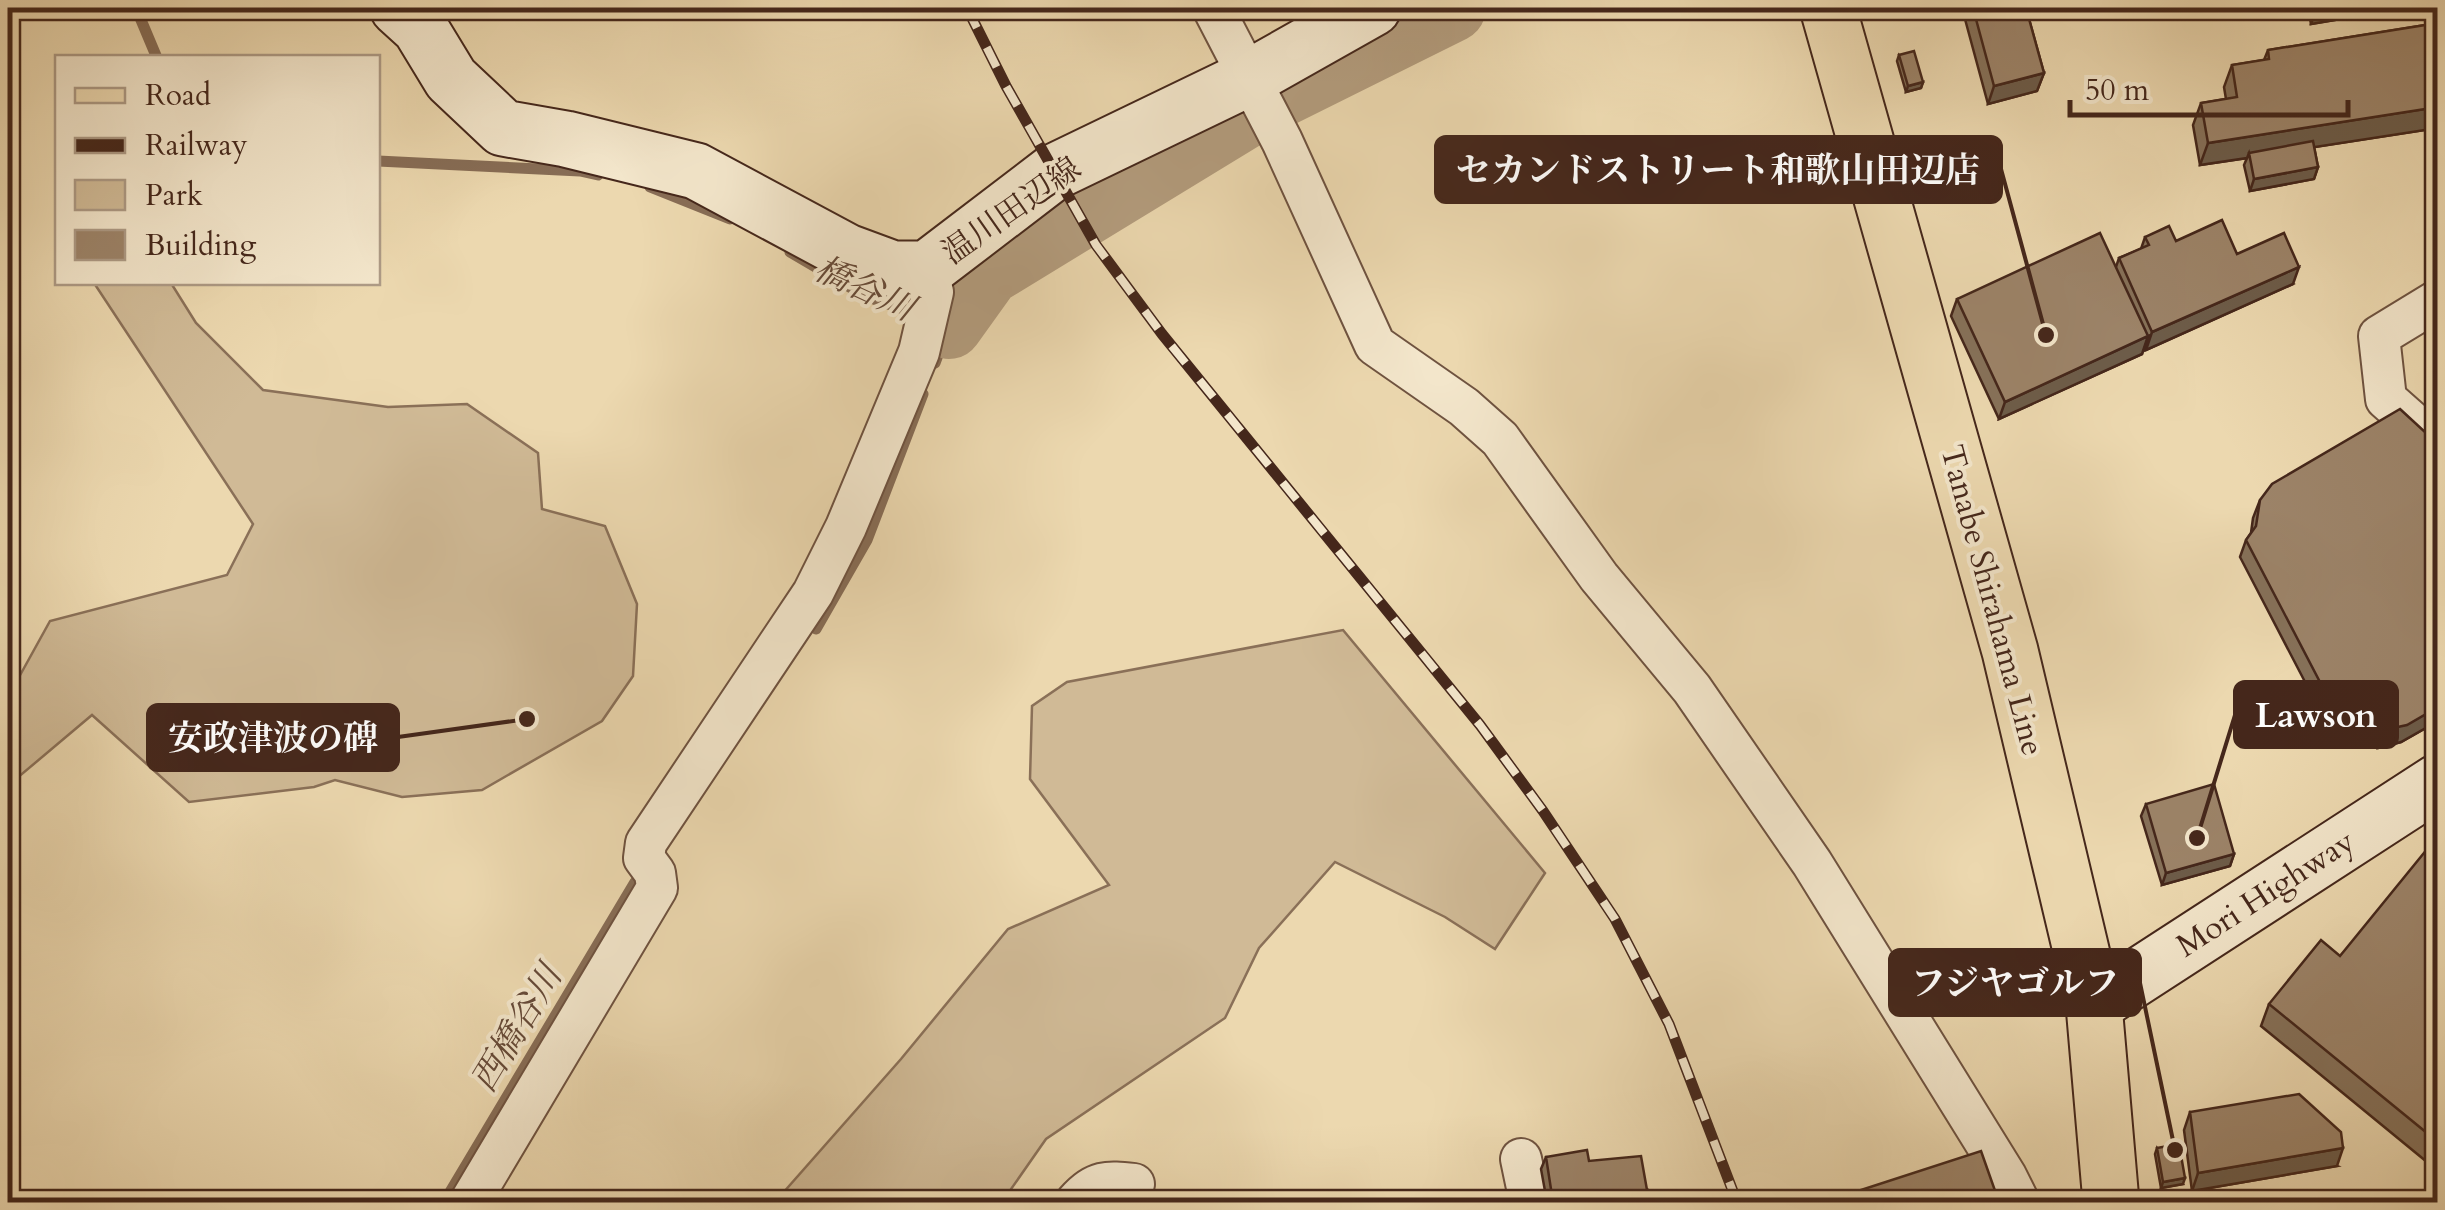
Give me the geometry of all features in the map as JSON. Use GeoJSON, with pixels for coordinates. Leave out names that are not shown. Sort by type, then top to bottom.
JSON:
{"type":"FeatureCollection","features":[{"type":"Feature","properties":{"kind":"main road","name":"温川田辺線"},"geometry":{"type":"LineString","coordinates":[[398,8],[420,28],[451,79],[503,128],[696,171],[848,252],[930,280],[1054,172],[1252,82],[1373,8]]}},
{"type":"Feature","properties":{"kind":"main road","name":"Tanabe Shirahama Line"},"geometry":{"type":"LineString","coordinates":[[1828,8],[2010,651],[2094,1005],[2111,1202]]}},
{"type":"Feature","properties":{"kind":"main road","name":"Mori Highway"},"geometry":{"type":"LineString","coordinates":[[2094,1005],[2438,782]]}},
{"type":"Feature","properties":{"kind":"street"},"geometry":{"type":"LineString","coordinates":[[1213,8],[1282,141],[1375,345],[1464,407],[1500,439],[1599,577],[1692,690],[1812,862],[2006,1176],[2018,1202]]}},
{"type":"Feature","properties":{"kind":"street"},"geometry":{"type":"LineString","coordinates":[[470,1202],[656,888],[655,873],[644,858],[646,844],[812,593],[879,453],[919,352],[930,280]]}},
{"type":"Feature","properties":{"kind":"street"},"geometry":{"type":"LineString","coordinates":[[2438,300],[2379,336],[2386,399],[2438,446]]}},
{"type":"Feature","properties":{"kind":"street"},"geometry":{"type":"LineString","coordinates":[[1522,1159],[1530,1202]]}},
{"type":"Feature","properties":{"kind":"street"},"geometry":{"type":"LineString","coordinates":[[1076,1202],[1106,1180],[1134,1184]]}},
{"type":"Feature","properties":{"kind":"green space"},"geometry":{"type":"Polygon","coordinates":[[[95,285],[172,285],[196,323],[263,390],[388,407],[467,404],[538,453],[542,509],[605,526],[637,604],[633,676],[602,721],[482,790],[402,797],[335,780],[314,787],[189,802],[92,715],[8,782],[8,697],[50,621],[227,575],[253,524],[95,285]]]}},
{"type":"Feature","properties":{"kind":"green space"},"geometry":{"type":"Polygon","coordinates":[[[1343,630],[1545,873],[1495,949],[1445,917],[1335,862],[1259,948],[1225,1018],[1046,1139],[1002,1202],[775,1202],[901,1059],[1008,929],[1109,885],[1030,779],[1032,706],[1067,682],[1343,630]]]}},
{"type":"Feature","properties":{"kind":"building"},"geometry":{"type":"Polygon","coordinates":[[[1973,8],[2026,8],[2044,73],[1994,86],[1973,8]]]}},
{"type":"Feature","properties":{"kind":"building"},"geometry":{"type":"Polygon","coordinates":[[[2438,23],[2438,107],[2208,143],[2201,103],[2237,97],[2232,65],[2269,59],[2268,50],[2438,23]]]}},
{"type":"Feature","properties":{"kind":"building"},"geometry":{"type":"Polygon","coordinates":[[[1914,51],[1923,82],[1908,86],[1899,55],[1914,51]]]}},
{"type":"Feature","properties":{"kind":"building"},"geometry":{"type":"Polygon","coordinates":[[[2313,141],[2318,167],[2254,179],[2249,153],[2313,141]]]}},
{"type":"Feature","properties":{"kind":"building"},"geometry":{"type":"Polygon","coordinates":[[[2222,220],[2237,254],[2284,233],[2299,267],[2152,332],[2119,258],[2149,245],[2145,237],[2169,226],[2176,241],[2222,220]]]}},
{"type":"Feature","properties":{"kind":"building"},"geometry":{"type":"Polygon","coordinates":[[[2100,233],[2148,336],[2005,402],[1957,299],[2100,233]]]}},
{"type":"Feature","properties":{"kind":"building"},"geometry":{"type":"Polygon","coordinates":[[[2400,409],[2438,444],[2438,707],[2407,725],[2384,730],[2353,725],[2334,709],[2246,540],[2256,526],[2260,500],[2272,484],[2400,409]]]}},
{"type":"Feature","properties":{"kind":"building"},"geometry":{"type":"Polygon","coordinates":[[[2214,784],[2234,854],[2166,873],[2146,804],[2214,784]]]}},
{"type":"Feature","properties":{"kind":"building"},"geometry":{"type":"Polygon","coordinates":[[[2428,848],[2438,856],[2438,1142],[2269,1004],[2321,940],[2340,956],[2428,848]]]}},
{"type":"Feature","properties":{"kind":"building"},"geometry":{"type":"Polygon","coordinates":[[[2299,1094],[2341,1132],[2343,1148],[2198,1173],[2190,1112],[2299,1094]]]}},
{"type":"Feature","properties":{"kind":"building"},"geometry":{"type":"Polygon","coordinates":[[[2179,1144],[2185,1178],[2163,1182],[2157,1148],[2179,1144]]]}},
{"type":"Feature","properties":{"kind":"building"},"geometry":{"type":"Polygon","coordinates":[[[1587,1150],[1589,1161],[1641,1156],[1647,1190],[1553,1202],[1546,1157],[1587,1150]]]}},
{"type":"Feature","properties":{"kind":"building"},"geometry":{"type":"Polygon","coordinates":[[[1981,1151],[1999,1202],[1824,1202],[1981,1151]]]}},
{"type":"Feature","properties":{"kind":"building"},"geometry":{"type":"Polygon","coordinates":[[[1645,1194],[1646,1202],[1594,1202],[1645,1194]]]}},
{"type":"Feature","properties":{"kind":"waterway","name":"橋谷川"},"geometry":{"type":"LineString","coordinates":[[136,8],[156,55]]}},
{"type":"Feature","properties":{"kind":"waterway","name":"橋谷川"},"geometry":{"type":"LineString","coordinates":[[949,325],[987,272],[1279,94],[1452,8]]}},
{"type":"Feature","properties":{"kind":"waterway","name":"橋谷川"},"geometry":{"type":"LineString","coordinates":[[380,161],[598,175]]}},
{"type":"Feature","properties":{"kind":"waterway","name":"橋谷川"},"geometry":{"type":"LineString","coordinates":[[650,187],[730,219]]}},
{"type":"Feature","properties":{"kind":"waterway","name":"橋谷川"},"geometry":{"type":"LineString","coordinates":[[790,252],[865,296],[949,325],[935,363]]}},
{"type":"Feature","properties":{"kind":"waterway","name":"西橋谷川"},"geometry":{"type":"LineString","coordinates":[[816,629],[867,540],[923,394]]}},
{"type":"Feature","properties":{"kind":"waterway","name":"西橋谷川"},"geometry":{"type":"LineString","coordinates":[[444,1202],[635,882]]}},
{"type":"Feature","properties":{"kind":"railway"},"geometry":{"type":"LineString","coordinates":[[967,8],[1006,86],[1096,245],[1162,334],[1480,725],[1615,919],[1669,1024],[1737,1202]]}},
{"type":"Feature","properties":{"kind":"place","name":"セカンドストリート和歌山田辺店"},"geometry":{"type":"Point","coordinates":[2046,335]}},
{"type":"Feature","properties":{"kind":"place","name":"安政津波の碑"},"geometry":{"type":"Point","coordinates":[527,719]}},
{"type":"Feature","properties":{"kind":"place","name":"Lawson"},"geometry":{"type":"Point","coordinates":[2197,838]}},
{"type":"Feature","properties":{"kind":"place","name":"フジヤゴルフ"},"geometry":{"type":"Point","coordinates":[2175,1150]}}]}
